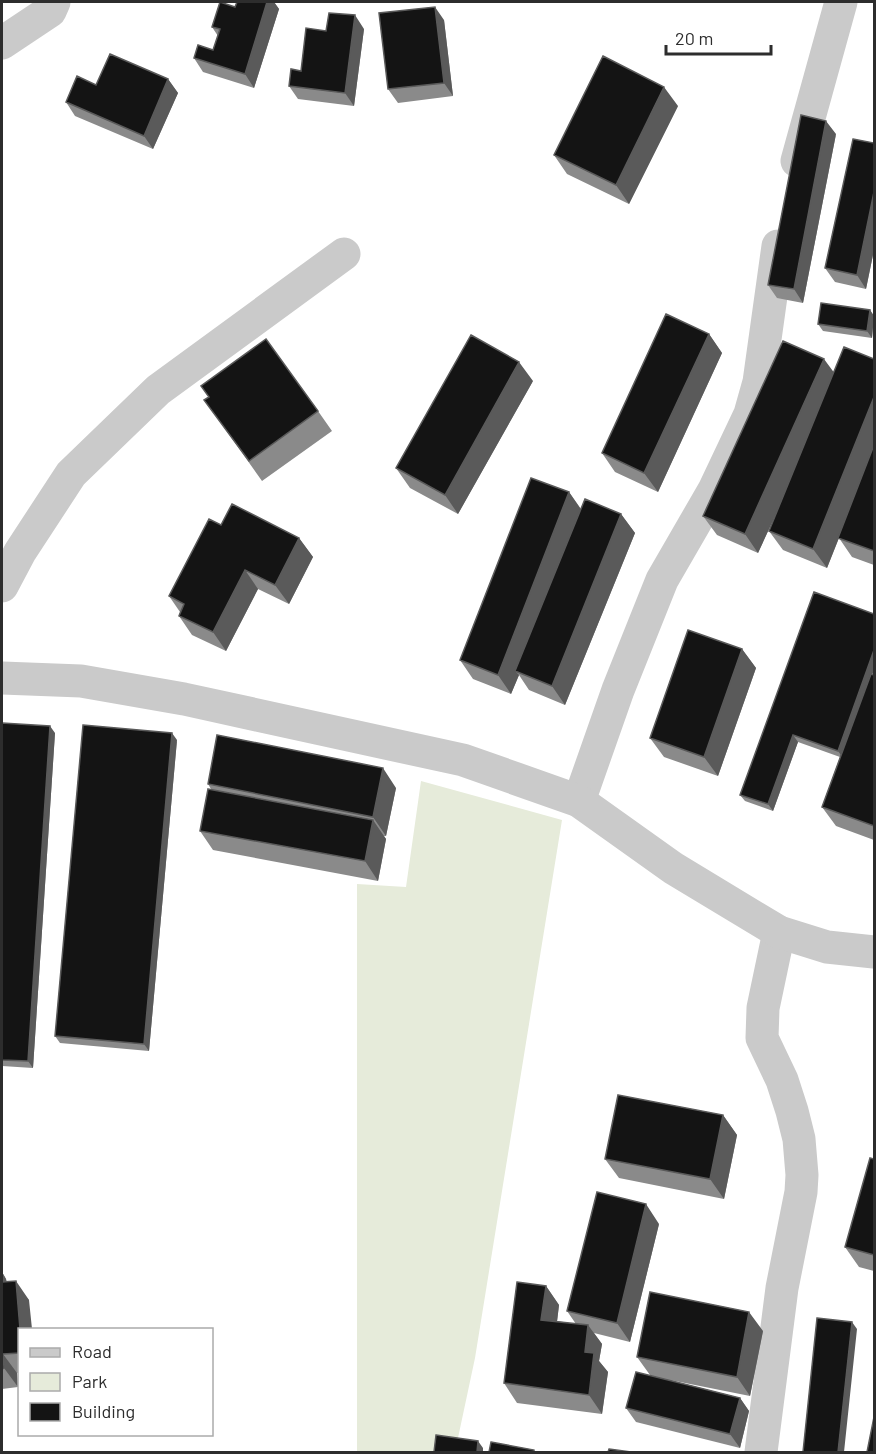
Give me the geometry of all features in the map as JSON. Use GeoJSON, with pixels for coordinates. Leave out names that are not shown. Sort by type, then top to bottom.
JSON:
{"type":"FeatureCollection","features":[{"type":"Feature","properties":{"kind":"street"},"geometry":{"type":"LineString","coordinates":[[2,43],[50,11],[54,2]]}},
{"type":"Feature","properties":{"kind":"street"},"geometry":{"type":"LineString","coordinates":[[792,184],[804,131],[841,2]]}},
{"type":"Feature","properties":{"kind":"street"},"geometry":{"type":"LineString","coordinates":[[579,801],[618,690],[662,580],[714,490],[750,414],[759,382],[784,216]]}},
{"type":"Feature","properties":{"kind":"street"},"geometry":{"type":"LineString","coordinates":[[2,586],[20,552],[71,474],[158,390],[345,254]]}},
{"type":"Feature","properties":{"kind":"street"},"geometry":{"type":"LineString","coordinates":[[2,678],[81,681],[184,699],[463,760],[579,801],[673,868],[779,932],[828,947],[874,952]]}},
{"type":"Feature","properties":{"kind":"street"},"geometry":{"type":"LineString","coordinates":[[761,1452],[782,1288],[801,1192],[802,1175],[799,1139],[792,1111],[782,1080],[762,1038],[763,1008],[779,932]]}},
{"type":"Feature","properties":{"kind":"green space"},"geometry":{"type":"Polygon","coordinates":[[[421,781],[562,820],[475,1358],[455,1452],[357,1452],[357,884],[406,887],[421,781]]]}},
{"type":"Feature","properties":{"kind":"building"},"geometry":{"type":"Polygon","coordinates":[[[220,2],[235,7],[237,2],[267,2],[245,74],[194,58],[198,45],[213,50],[220,29],[212,27],[220,2]]]}},
{"type":"Feature","properties":{"kind":"building"},"geometry":{"type":"Polygon","coordinates":[[[435,7],[444,83],[388,89],[379,13],[435,7]]]}},
{"type":"Feature","properties":{"kind":"building"},"geometry":{"type":"Polygon","coordinates":[[[329,13],[355,15],[345,93],[289,86],[291,69],[301,71],[306,28],[326,31],[329,13]]]}},
{"type":"Feature","properties":{"kind":"building"},"geometry":{"type":"Polygon","coordinates":[[[110,54],[168,79],[144,136],[66,102],[77,76],[96,85],[110,54]]]}},
{"type":"Feature","properties":{"kind":"building"},"geometry":{"type":"Polygon","coordinates":[[[603,56],[664,87],[616,185],[554,155],[603,56]]]}},
{"type":"Feature","properties":{"kind":"building"},"geometry":{"type":"Polygon","coordinates":[[[801,115],[826,121],[794,289],[768,285],[801,115]]]}},
{"type":"Feature","properties":{"kind":"building"},"geometry":{"type":"Polygon","coordinates":[[[853,139],[874,143],[874,192],[857,275],[825,268],[853,139]]]}},
{"type":"Feature","properties":{"kind":"building"},"geometry":{"type":"Polygon","coordinates":[[[821,303],[870,310],[867,331],[818,324],[821,303]]]}},
{"type":"Feature","properties":{"kind":"building"},"geometry":{"type":"Polygon","coordinates":[[[666,314],[709,334],[644,473],[602,453],[666,314]]]}},
{"type":"Feature","properties":{"kind":"building"},"geometry":{"type":"Polygon","coordinates":[[[471,335],[519,362],[445,495],[396,468],[471,335]]]}},
{"type":"Feature","properties":{"kind":"building"},"geometry":{"type":"Polygon","coordinates":[[[266,339],[318,411],[249,461],[204,400],[209,397],[201,386],[266,339]]]}},
{"type":"Feature","properties":{"kind":"building"},"geometry":{"type":"Polygon","coordinates":[[[783,341],[824,359],[745,534],[703,516],[783,341]]]}},
{"type":"Feature","properties":{"kind":"building"},"geometry":{"type":"Polygon","coordinates":[[[844,347],[874,359],[874,397],[813,549],[769,531],[844,347]]]}},
{"type":"Feature","properties":{"kind":"building"},"geometry":{"type":"Polygon","coordinates":[[[874,445],[874,551],[838,538],[874,445]]]}},
{"type":"Feature","properties":{"kind":"building"},"geometry":{"type":"Polygon","coordinates":[[[531,478],[569,492],[498,675],[460,660],[531,478]]]}},
{"type":"Feature","properties":{"kind":"building"},"geometry":{"type":"Polygon","coordinates":[[[585,499],[621,514],[552,686],[515,671],[585,499]]]}},
{"type":"Feature","properties":{"kind":"building"},"geometry":{"type":"Polygon","coordinates":[[[232,504],[299,538],[275,585],[245,570],[213,632],[179,616],[184,604],[169,596],[209,519],[221,525],[232,504]]]}},
{"type":"Feature","properties":{"kind":"building"},"geometry":{"type":"Polygon","coordinates":[[[814,592],[874,614],[874,650],[838,751],[793,735],[768,804],[740,795],[814,592]]]}},
{"type":"Feature","properties":{"kind":"building"},"geometry":{"type":"Polygon","coordinates":[[[688,630],[742,649],[704,757],[650,738],[688,630]]]}},
{"type":"Feature","properties":{"kind":"building"},"geometry":{"type":"Polygon","coordinates":[[[871,674],[874,675],[874,826],[822,807],[871,674]]]}},
{"type":"Feature","properties":{"kind":"building"},"geometry":{"type":"Polygon","coordinates":[[[2,723],[50,726],[28,1061],[2,1060],[2,723]]]}},
{"type":"Feature","properties":{"kind":"building"},"geometry":{"type":"Polygon","coordinates":[[[83,725],[172,733],[144,1044],[55,1036],[83,725]]]}},
{"type":"Feature","properties":{"kind":"building"},"geometry":{"type":"Polygon","coordinates":[[[217,735],[383,768],[373,817],[208,784],[217,735]]]}},
{"type":"Feature","properties":{"kind":"building"},"geometry":{"type":"Polygon","coordinates":[[[208,789],[373,820],[365,861],[200,831],[208,789]]]}},
{"type":"Feature","properties":{"kind":"building"},"geometry":{"type":"Polygon","coordinates":[[[618,1095],[723,1115],[710,1179],[605,1159],[618,1095]]]}},
{"type":"Feature","properties":{"kind":"building"},"geometry":{"type":"Polygon","coordinates":[[[870,1158],[874,1159],[874,1255],[845,1247],[870,1158]]]}},
{"type":"Feature","properties":{"kind":"building"},"geometry":{"type":"Polygon","coordinates":[[[597,1192],[646,1204],[617,1323],[567,1311],[597,1192]]]}},
{"type":"Feature","properties":{"kind":"building"},"geometry":{"type":"Polygon","coordinates":[[[16,1281],[20,1328],[18,1328],[18,1353],[3,1354],[4,1368],[2,1369],[2,1282],[16,1281]]]}},
{"type":"Feature","properties":{"kind":"building"},"geometry":{"type":"Polygon","coordinates":[[[517,1282],[546,1286],[541,1320],[588,1325],[585,1352],[594,1353],[589,1395],[504,1383],[517,1282]]]}},
{"type":"Feature","properties":{"kind":"building"},"geometry":{"type":"Polygon","coordinates":[[[650,1292],[749,1312],[737,1377],[637,1357],[650,1292]]]}},
{"type":"Feature","properties":{"kind":"building"},"geometry":{"type":"Polygon","coordinates":[[[817,1318],[852,1322],[838,1452],[803,1452],[817,1318]]]}},
{"type":"Feature","properties":{"kind":"building"},"geometry":{"type":"Polygon","coordinates":[[[636,1372],[740,1398],[730,1434],[626,1408],[636,1372]]]}},
{"type":"Feature","properties":{"kind":"building"},"geometry":{"type":"Polygon","coordinates":[[[874,1417],[874,1452],[867,1452],[874,1417]]]}},
{"type":"Feature","properties":{"kind":"building"},"geometry":{"type":"Polygon","coordinates":[[[436,1435],[478,1441],[477,1452],[434,1452],[436,1435]]]}},
{"type":"Feature","properties":{"kind":"building"},"geometry":{"type":"Polygon","coordinates":[[[491,1442],[534,1450],[534,1452],[489,1452],[491,1442]]]}},
{"type":"Feature","properties":{"kind":"building"},"geometry":{"type":"Polygon","coordinates":[[[609,1449],[631,1452],[608,1452],[609,1449]]]}}]}
